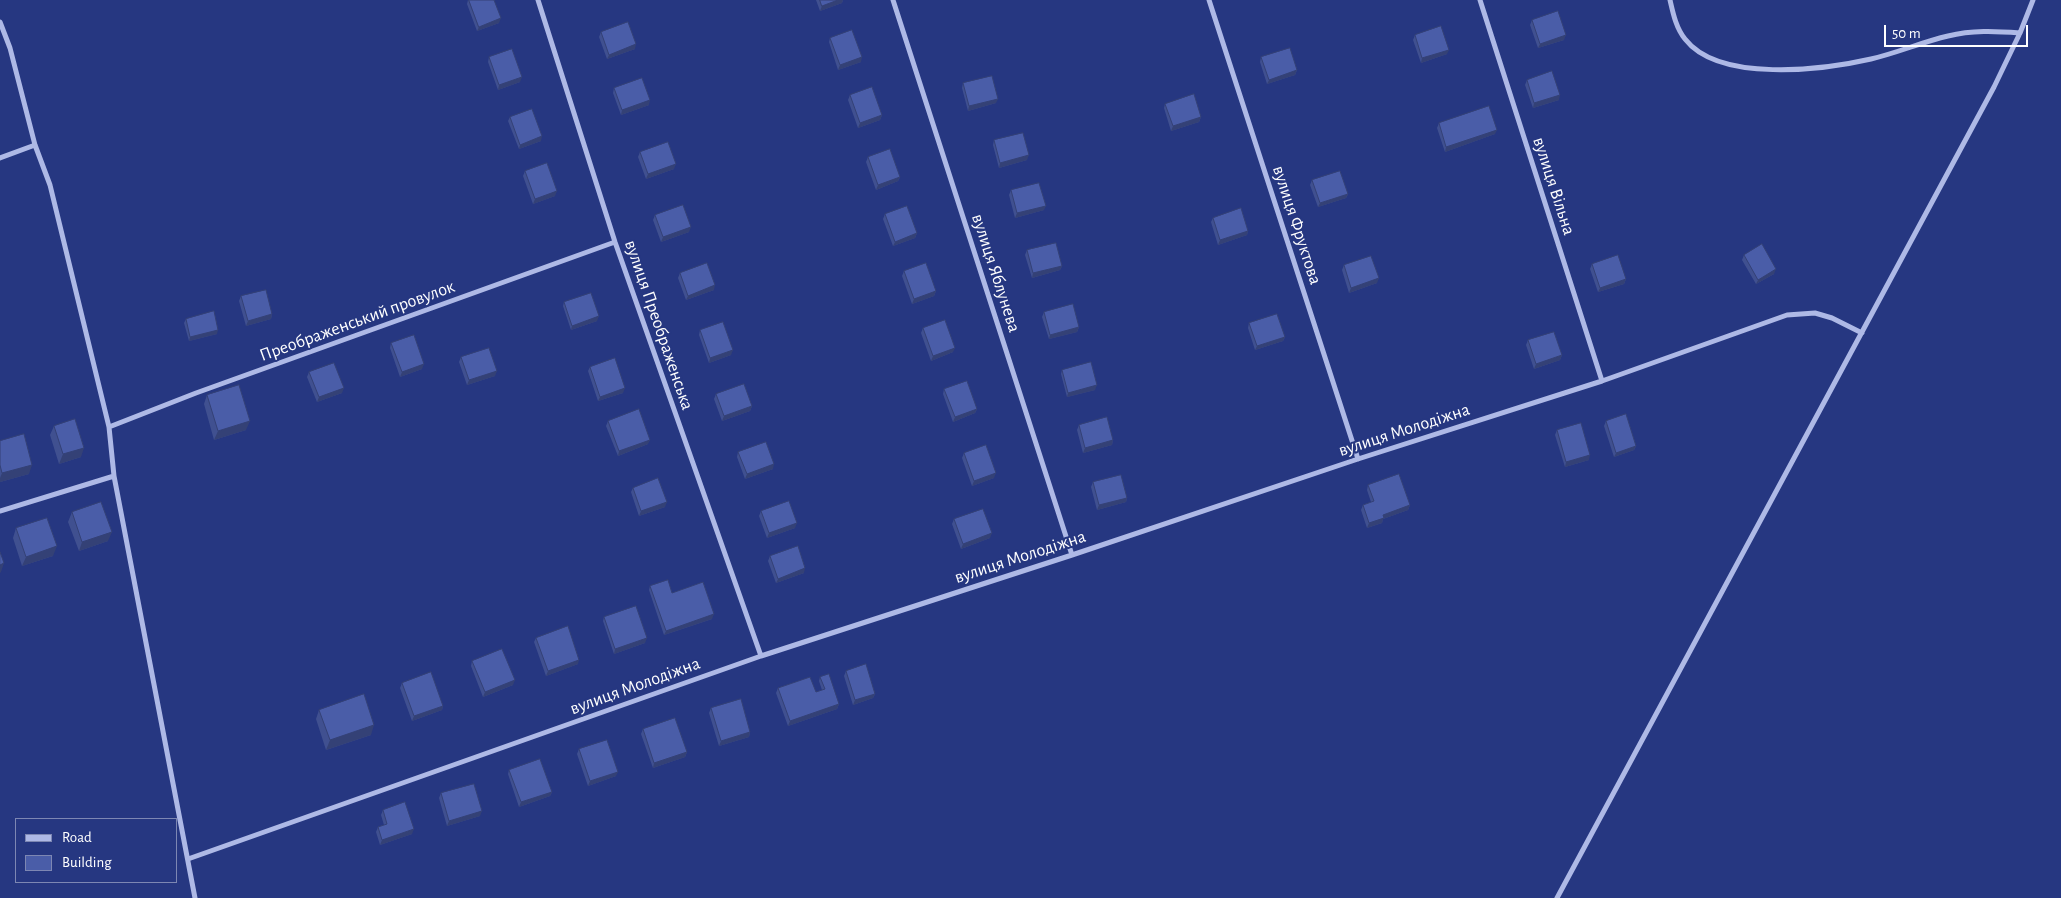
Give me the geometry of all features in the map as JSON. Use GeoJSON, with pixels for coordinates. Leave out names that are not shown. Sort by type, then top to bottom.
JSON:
{"type":"FeatureCollection","features":[{"type":"Feature","properties":{"kind":"street","name":"вулиця Преображенська"},"geometry":{"type":"LineString","coordinates":[[538,0],[615,242],[761,656]]}},
{"type":"Feature","properties":{"kind":"street","name":"вулиця Яблунева"},"geometry":{"type":"LineString","coordinates":[[893,0],[1072,555]]}},
{"type":"Feature","properties":{"kind":"street","name":"вулиця Фруктова"},"geometry":{"type":"LineString","coordinates":[[1209,0],[1358,459]]}},
{"type":"Feature","properties":{"kind":"street","name":"вулиця Вільна"},"geometry":{"type":"LineString","coordinates":[[1480,0],[1602,381]]}},
{"type":"Feature","properties":{"kind":"street"},"geometry":{"type":"LineString","coordinates":[[1670,0],[1675,18],[1684,38],[1699,52],[1717,62],[1737,66],[1770,69],[1812,68],[1870,59],[1948,36],[1988,30],[2020,33]]}},
{"type":"Feature","properties":{"kind":"street"},"geometry":{"type":"LineString","coordinates":[[1557,898],[1994,87],[2020,33],[2033,0]]}},
{"type":"Feature","properties":{"kind":"street"},"geometry":{"type":"LineString","coordinates":[[0,22],[10,48],[35,145],[50,186],[109,427],[114,476],[194,898]]}},
{"type":"Feature","properties":{"kind":"street"},"geometry":{"type":"LineString","coordinates":[[0,158],[35,145]]}},
{"type":"Feature","properties":{"kind":"street","name":"Преображенський провулок"},"geometry":{"type":"LineString","coordinates":[[109,427],[196,393],[615,242]]}},
{"type":"Feature","properties":{"kind":"street","name":"вулиця Молодіжна"},"geometry":{"type":"LineString","coordinates":[[188,859],[761,656],[1072,555],[1358,459],[1602,381],[1787,315],[1815,313],[1832,318],[1862,332]]}},
{"type":"Feature","properties":{"kind":"street"},"geometry":{"type":"LineString","coordinates":[[0,511],[114,476]]}},
{"type":"Feature","properties":{"kind":"building"},"geometry":{"type":"Polygon","coordinates":[[[469,0],[494,0],[501,18],[479,27],[469,0]]]}},
{"type":"Feature","properties":{"kind":"building"},"geometry":{"type":"Polygon","coordinates":[[[820,0],[838,0],[822,6],[820,0]]]}},
{"type":"Feature","properties":{"kind":"building"},"geometry":{"type":"Polygon","coordinates":[[[1558,11],[1566,35],[1540,44],[1532,20],[1558,11]]]}},
{"type":"Feature","properties":{"kind":"building"},"geometry":{"type":"Polygon","coordinates":[[[628,22],[636,44],[609,55],[601,32],[628,22]]]}},
{"type":"Feature","properties":{"kind":"building"},"geometry":{"type":"Polygon","coordinates":[[[1441,26],[1449,50],[1422,58],[1415,35],[1441,26]]]}},
{"type":"Feature","properties":{"kind":"building"},"geometry":{"type":"Polygon","coordinates":[[[852,30],[862,57],[840,65],[830,38],[852,30]]]}},
{"type":"Feature","properties":{"kind":"building"},"geometry":{"type":"Polygon","coordinates":[[[1290,48],[1297,70],[1269,80],[1261,57],[1290,48]]]}},
{"type":"Feature","properties":{"kind":"building"},"geometry":{"type":"Polygon","coordinates":[[[512,49],[522,77],[499,85],[489,57],[512,49]]]}},
{"type":"Feature","properties":{"kind":"building"},"geometry":{"type":"Polygon","coordinates":[[[1552,71],[1560,95],[1534,103],[1527,80],[1552,71]]]}},
{"type":"Feature","properties":{"kind":"building"},"geometry":{"type":"Polygon","coordinates":[[[992,76],[998,99],[969,106],[963,83],[992,76]]]}},
{"type":"Feature","properties":{"kind":"building"},"geometry":{"type":"Polygon","coordinates":[[[642,78],[650,100],[622,110],[614,88],[642,78]]]}},
{"type":"Feature","properties":{"kind":"building"},"geometry":{"type":"Polygon","coordinates":[[[872,87],[882,115],[860,123],[850,95],[872,87]]]}},
{"type":"Feature","properties":{"kind":"building"},"geometry":{"type":"Polygon","coordinates":[[[1194,94],[1201,117],[1173,126],[1165,104],[1194,94]]]}},
{"type":"Feature","properties":{"kind":"building"},"geometry":{"type":"Polygon","coordinates":[[[1489,106],[1497,130],[1446,147],[1439,123],[1489,106]]]}},
{"type":"Feature","properties":{"kind":"building"},"geometry":{"type":"Polygon","coordinates":[[[532,109],[542,136],[520,145],[510,117],[532,109]]]}},
{"type":"Feature","properties":{"kind":"building"},"geometry":{"type":"Polygon","coordinates":[[[1023,133],[1029,155],[1000,163],[994,140],[1023,133]]]}},
{"type":"Feature","properties":{"kind":"building"},"geometry":{"type":"Polygon","coordinates":[[[668,142],[676,164],[648,174],[640,152],[668,142]]]}},
{"type":"Feature","properties":{"kind":"building"},"geometry":{"type":"Polygon","coordinates":[[[890,149],[900,177],[878,185],[868,157],[890,149]]]}},
{"type":"Feature","properties":{"kind":"building"},"geometry":{"type":"Polygon","coordinates":[[[547,163],[557,191],[535,199],[525,171],[547,163]]]}},
{"type":"Feature","properties":{"kind":"building"},"geometry":{"type":"Polygon","coordinates":[[[1340,171],[1348,194],[1320,203],[1312,180],[1340,171]]]}},
{"type":"Feature","properties":{"kind":"building"},"geometry":{"type":"Polygon","coordinates":[[[1039,183],[1046,206],[1017,213],[1011,190],[1039,183]]]}},
{"type":"Feature","properties":{"kind":"building"},"geometry":{"type":"Polygon","coordinates":[[[683,205],[691,227],[663,237],[655,215],[683,205]]]}},
{"type":"Feature","properties":{"kind":"building"},"geometry":{"type":"Polygon","coordinates":[[[907,206],[917,233],[895,242],[885,214],[907,206]]]}},
{"type":"Feature","properties":{"kind":"building"},"geometry":{"type":"Polygon","coordinates":[[[1241,208],[1248,231],[1220,240],[1213,218],[1241,208]]]}},
{"type":"Feature","properties":{"kind":"building"},"geometry":{"type":"Polygon","coordinates":[[[1056,243],[1062,266],[1033,273],[1027,250],[1056,243]]]}},
{"type":"Feature","properties":{"kind":"building"},"geometry":{"type":"Polygon","coordinates":[[[1762,244],[1776,269],[1758,280],[1744,255],[1762,244]]]}},
{"type":"Feature","properties":{"kind":"building"},"geometry":{"type":"Polygon","coordinates":[[[1618,255],[1626,279],[1600,288],[1592,264],[1618,255]]]}},
{"type":"Feature","properties":{"kind":"building"},"geometry":{"type":"Polygon","coordinates":[[[1371,256],[1379,278],[1351,288],[1344,265],[1371,256]]]}},
{"type":"Feature","properties":{"kind":"building"},"geometry":{"type":"Polygon","coordinates":[[[707,263],[715,285],[688,296],[680,273],[707,263]]]}},
{"type":"Feature","properties":{"kind":"building"},"geometry":{"type":"Polygon","coordinates":[[[926,263],[936,291],[914,299],[904,271],[926,263]]]}},
{"type":"Feature","properties":{"kind":"building"},"geometry":{"type":"Polygon","coordinates":[[[266,290],[272,314],[248,321],[241,296],[266,290]]]}},
{"type":"Feature","properties":{"kind":"building"},"geometry":{"type":"Polygon","coordinates":[[[591,293],[599,316],[572,326],[564,302],[591,293]]]}},
{"type":"Feature","properties":{"kind":"building"},"geometry":{"type":"Polygon","coordinates":[[[1073,304],[1079,327],[1050,335],[1044,312],[1073,304]]]}},
{"type":"Feature","properties":{"kind":"building"},"geometry":{"type":"Polygon","coordinates":[[[214,311],[218,330],[190,337],[186,319],[214,311]]]}},
{"type":"Feature","properties":{"kind":"building"},"geometry":{"type":"Polygon","coordinates":[[[1277,314],[1285,337],[1257,346],[1249,323],[1277,314]]]}},
{"type":"Feature","properties":{"kind":"building"},"geometry":{"type":"Polygon","coordinates":[[[945,320],[955,348],[933,356],[923,328],[945,320]]]}},
{"type":"Feature","properties":{"kind":"building"},"geometry":{"type":"Polygon","coordinates":[[[723,322],[733,350],[710,358],[700,330],[723,322]]]}},
{"type":"Feature","properties":{"kind":"building"},"geometry":{"type":"Polygon","coordinates":[[[1554,332],[1562,355],[1536,364],[1528,340],[1554,332]]]}},
{"type":"Feature","properties":{"kind":"building"},"geometry":{"type":"Polygon","coordinates":[[[414,335],[424,364],[402,372],[391,343],[414,335]]]}},
{"type":"Feature","properties":{"kind":"building"},"geometry":{"type":"Polygon","coordinates":[[[489,348],[497,371],[469,380],[461,357],[489,348]]]}},
{"type":"Feature","properties":{"kind":"building"},"geometry":{"type":"Polygon","coordinates":[[[615,358],[625,388],[600,397],[590,367],[615,358]]]}},
{"type":"Feature","properties":{"kind":"building"},"geometry":{"type":"Polygon","coordinates":[[[1091,362],[1097,385],[1068,393],[1062,370],[1091,362]]]}},
{"type":"Feature","properties":{"kind":"building"},"geometry":{"type":"Polygon","coordinates":[[[334,363],[344,388],[319,397],[309,372],[334,363]]]}},
{"type":"Feature","properties":{"kind":"building"},"geometry":{"type":"Polygon","coordinates":[[[967,381],[977,409],[955,417],[944,389],[967,381]]]}},
{"type":"Feature","properties":{"kind":"building"},"geometry":{"type":"Polygon","coordinates":[[[744,384],[752,406],[724,416],[716,394],[744,384]]]}},
{"type":"Feature","properties":{"kind":"building"},"geometry":{"type":"Polygon","coordinates":[[[239,385],[250,421],[218,431],[207,395],[239,385]]]}},
{"type":"Feature","properties":{"kind":"building"},"geometry":{"type":"Polygon","coordinates":[[[639,409],[650,440],[619,451],[608,421],[639,409]]]}},
{"type":"Feature","properties":{"kind":"building"},"geometry":{"type":"Polygon","coordinates":[[[1626,414],[1636,446],[1616,453],[1606,421],[1626,414]]]}},
{"type":"Feature","properties":{"kind":"building"},"geometry":{"type":"Polygon","coordinates":[[[1107,417],[1113,440],[1085,448],[1079,425],[1107,417]]]}},
{"type":"Feature","properties":{"kind":"building"},"geometry":{"type":"Polygon","coordinates":[[[75,419],[84,448],[63,454],[54,426],[75,419]]]}},
{"type":"Feature","properties":{"kind":"building"},"geometry":{"type":"Polygon","coordinates":[[[1581,423],[1590,455],[1566,462],[1557,430],[1581,423]]]}},
{"type":"Feature","properties":{"kind":"building"},"geometry":{"type":"Polygon","coordinates":[[[24,434],[32,465],[2,473],[0,441],[24,434]]]}},
{"type":"Feature","properties":{"kind":"building"},"geometry":{"type":"Polygon","coordinates":[[[766,442],[774,464],[747,474],[738,452],[766,442]]]}},
{"type":"Feature","properties":{"kind":"building"},"geometry":{"type":"Polygon","coordinates":[[[986,445],[996,473],[974,481],[964,453],[986,445]]]}},
{"type":"Feature","properties":{"kind":"building"},"geometry":{"type":"Polygon","coordinates":[[[1399,474],[1410,505],[1383,515],[1384,518],[1369,523],[1363,505],[1374,501],[1368,485],[1399,474]]]}},
{"type":"Feature","properties":{"kind":"building"},"geometry":{"type":"Polygon","coordinates":[[[1121,475],[1127,498],[1099,505],[1093,482],[1121,475]]]}},
{"type":"Feature","properties":{"kind":"building"},"geometry":{"type":"Polygon","coordinates":[[[658,478],[667,502],[641,511],[633,488],[658,478]]]}},
{"type":"Feature","properties":{"kind":"building"},"geometry":{"type":"Polygon","coordinates":[[[789,501],[797,523],[769,533],[761,511],[789,501]]]}},
{"type":"Feature","properties":{"kind":"building"},"geometry":{"type":"Polygon","coordinates":[[[101,502],[112,532],[82,542],[72,512],[101,502]]]}},
{"type":"Feature","properties":{"kind":"building"},"geometry":{"type":"Polygon","coordinates":[[[983,509],[992,533],[963,544],[954,519],[983,509]]]}},
{"type":"Feature","properties":{"kind":"building"},"geometry":{"type":"Polygon","coordinates":[[[47,518],[57,546],[26,557],[16,528],[47,518]]]}},
{"type":"Feature","properties":{"kind":"building"},"geometry":{"type":"Polygon","coordinates":[[[798,546],[805,568],[778,579],[770,556],[798,546]]]}},
{"type":"Feature","properties":{"kind":"building"},"geometry":{"type":"Polygon","coordinates":[[[0,552],[4,563],[0,565],[0,552]]]}},
{"type":"Feature","properties":{"kind":"building"},"geometry":{"type":"Polygon","coordinates":[[[668,580],[672,593],[703,582],[714,614],[666,631],[650,586],[668,580]]]}},
{"type":"Feature","properties":{"kind":"building"},"geometry":{"type":"Polygon","coordinates":[[[636,606],[647,638],[615,649],[604,617],[636,606]]]}},
{"type":"Feature","properties":{"kind":"building"},"geometry":{"type":"Polygon","coordinates":[[[568,626],[579,660],[548,671],[536,638],[568,626]]]}},
{"type":"Feature","properties":{"kind":"building"},"geometry":{"type":"Polygon","coordinates":[[[502,649],[515,680],[485,692],[472,661],[502,649]]]}},
{"type":"Feature","properties":{"kind":"building"},"geometry":{"type":"Polygon","coordinates":[[[866,664],[875,694],[855,700],[846,671],[866,664]]]}},
{"type":"Feature","properties":{"kind":"building"},"geometry":{"type":"Polygon","coordinates":[[[431,672],[443,706],[414,716],[402,683],[431,672]]]}},
{"type":"Feature","properties":{"kind":"building"},"geometry":{"type":"Polygon","coordinates":[[[829,674],[839,704],[790,721],[778,688],[810,677],[816,692],[825,689],[820,677],[829,674]]]}},
{"type":"Feature","properties":{"kind":"building"},"geometry":{"type":"Polygon","coordinates":[[[364,694],[374,725],[330,740],[319,710],[364,694]]]}},
{"type":"Feature","properties":{"kind":"building"},"geometry":{"type":"Polygon","coordinates":[[[741,699],[750,732],[721,741],[711,708],[741,699]]]}},
{"type":"Feature","properties":{"kind":"building"},"geometry":{"type":"Polygon","coordinates":[[[675,718],[687,752],[654,763],[643,729],[675,718]]]}},
{"type":"Feature","properties":{"kind":"building"},"geometry":{"type":"Polygon","coordinates":[[[607,740],[618,772],[590,781],[579,749],[607,740]]]}},
{"type":"Feature","properties":{"kind":"building"},"geometry":{"type":"Polygon","coordinates":[[[540,759],[552,792],[521,802],[509,770],[540,759]]]}},
{"type":"Feature","properties":{"kind":"building"},"geometry":{"type":"Polygon","coordinates":[[[474,784],[482,811],[449,821],[441,793],[474,784]]]}},
{"type":"Feature","properties":{"kind":"building"},"geometry":{"type":"Polygon","coordinates":[[[405,802],[414,829],[382,840],[378,827],[387,824],[383,810],[405,802]]]}}]}
